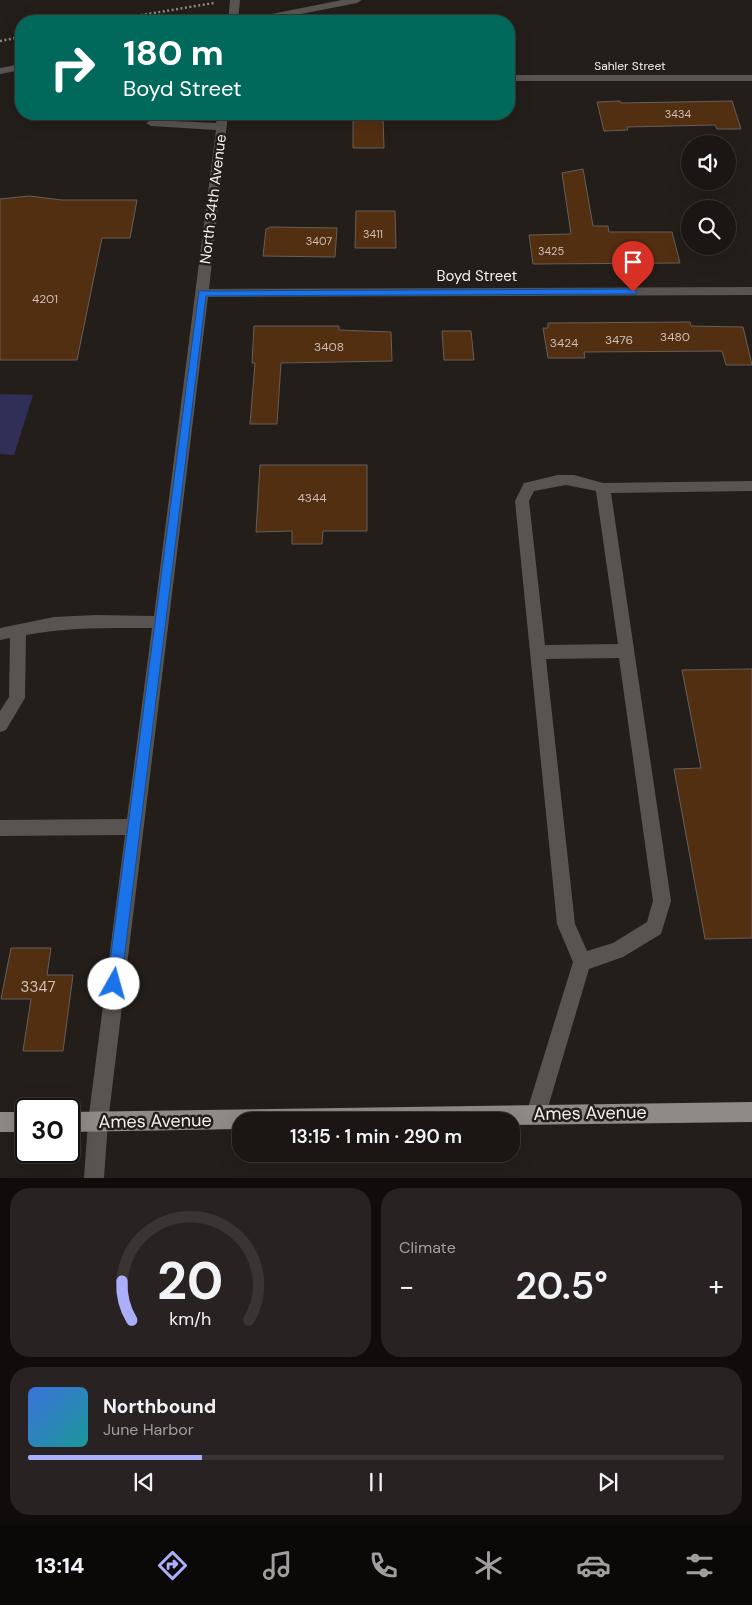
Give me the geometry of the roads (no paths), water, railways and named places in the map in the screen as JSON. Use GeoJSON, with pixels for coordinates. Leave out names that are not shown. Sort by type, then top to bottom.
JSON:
{"type":"FeatureCollection","features":[{"type":"Feature","properties":{"kind":"main road","name":"Ames Avenue"},"geometry":{"type":"LineString","coordinates":[[80,1122],[752,1112]]}},
{"type":"Feature","properties":{"kind":"main road"},"geometry":{"type":"LineString","coordinates":[[0,1122],[15,1122]]}},
{"type":"Feature","properties":{"kind":"street"},"geometry":{"type":"LineString","coordinates":[[234,15],[235,0]]}},
{"type":"Feature","properties":{"kind":"street"},"geometry":{"type":"LineString","coordinates":[[281,15],[357,0]]}},
{"type":"Feature","properties":{"kind":"street"},"geometry":{"type":"LineString","coordinates":[[0,71],[15,68]]}},
{"type":"Feature","properties":{"kind":"street","name":"Sahler Street"},"geometry":{"type":"LineString","coordinates":[[515,78],[752,78]]}},
{"type":"Feature","properties":{"kind":"street"},"geometry":{"type":"LineString","coordinates":[[151,123],[222,120]]}},
{"type":"Feature","properties":{"kind":"street","name":"North 34th Avenue"},"geometry":{"type":"LineString","coordinates":[[94,1178],[98,1122],[222,120]]}},
{"type":"Feature","properties":{"kind":"street","name":"Boyd Street"},"geometry":{"type":"LineString","coordinates":[[202,293],[752,291]]}},
{"type":"Feature","properties":{"kind":"street"},"geometry":{"type":"LineString","coordinates":[[536,1114],[582,962],[566,924],[522,501],[530,487],[553,480],[584,481],[603,488],[752,486]]}},
{"type":"Feature","properties":{"kind":"street"},"geometry":{"type":"LineString","coordinates":[[582,962],[617,952],[655,928],[662,901],[603,488]]}},
{"type":"Feature","properties":{"kind":"street"},"geometry":{"type":"LineString","coordinates":[[0,634],[54,624],[96,621],[159,622]]}},
{"type":"Feature","properties":{"kind":"street"},"geometry":{"type":"LineString","coordinates":[[0,725],[17,698],[18,630]]}},
{"type":"Feature","properties":{"kind":"street"},"geometry":{"type":"LineString","coordinates":[[538,652],[626,652]]}},
{"type":"Feature","properties":{"kind":"street"},"geometry":{"type":"LineString","coordinates":[[0,828],[134,827]]}}]}
